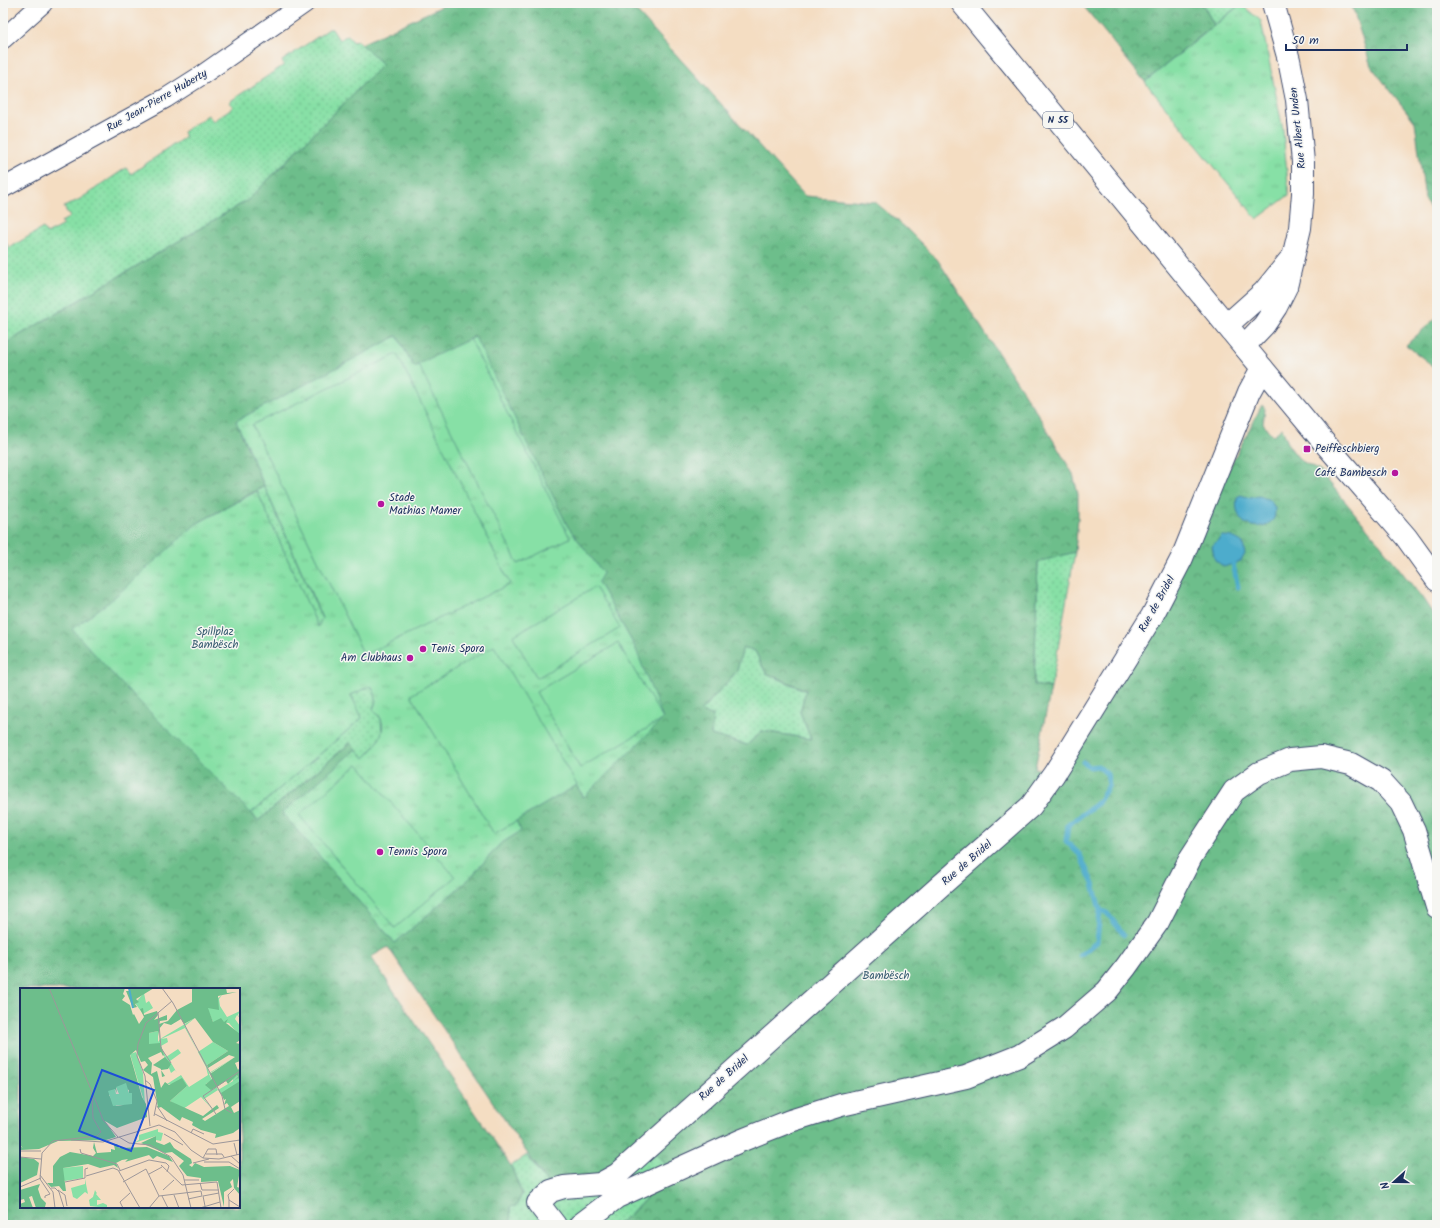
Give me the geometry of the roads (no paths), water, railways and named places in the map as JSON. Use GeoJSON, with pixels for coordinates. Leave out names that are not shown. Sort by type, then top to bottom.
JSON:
{"type":"FeatureCollection","features":[{"type":"Feature","properties":{"kind":"main road","name":"N 55"},"geometry":{"type":"LineString","coordinates":[[962,3],[1262,368],[1406,537],[1437,580]]}},
{"type":"Feature","properties":{"kind":"main road","name":"Rue Albert Unden"},"geometry":{"type":"LineString","coordinates":[[1244,346],[1264,325],[1276,307],[1286,287],[1300,228],[1303,194],[1303,162],[1297,100],[1289,60],[1273,3]]}},
{"type":"Feature","properties":{"kind":"main road","name":"Rue Albert Unden"},"geometry":{"type":"LineString","coordinates":[[1227,325],[1264,292],[1293,255]]}},
{"type":"Feature","properties":{"kind":"main road","name":"Rue de Bridel"},"geometry":{"type":"LineString","coordinates":[[555,1225],[538,1203],[550,1191],[564,1187],[600,1184],[618,1174],[921,902],[1031,806],[1073,745],[1152,616],[1182,558],[1249,392],[1262,368]]}},
{"type":"Feature","properties":{"kind":"main road"},"geometry":{"type":"LineString","coordinates":[[580,1225],[617,1197],[740,1141],[790,1121],[841,1106],[966,1077],[1019,1056],[1064,1028],[1107,991],[1126,967],[1158,922],[1191,857],[1234,790],[1259,773],[1290,760],[1321,757],[1351,764],[1381,781],[1401,803],[1414,830],[1437,907]]}},
{"type":"Feature","properties":{"kind":"street"},"geometry":{"type":"LineString","coordinates":[[3,39],[44,3]]}},
{"type":"Feature","properties":{"kind":"street","name":"Rue Jean-Pierre Huberty"},"geometry":{"type":"LineString","coordinates":[[3,188],[166,98],[202,76],[305,3]]}},
{"type":"Feature","properties":{"kind":"water"},"geometry":{"type":"Polygon","coordinates":[[[1241,495],[1250,498],[1259,496],[1270,500],[1275,508],[1275,515],[1271,522],[1263,526],[1252,526],[1244,522],[1238,514],[1236,503],[1237,497],[1241,495]]]}},
{"type":"Feature","properties":{"kind":"water"},"geometry":{"type":"Polygon","coordinates":[[[1222,536],[1228,536],[1243,543],[1245,554],[1241,561],[1224,567],[1215,560],[1212,546],[1222,536]]]}},
{"type":"Feature","properties":{"kind":"waterway"},"geometry":{"type":"LineString","coordinates":[[1233,564],[1238,587]]}},
{"type":"Feature","properties":{"kind":"waterway"},"geometry":{"type":"LineString","coordinates":[[1080,955],[1097,942],[1100,910],[1093,884],[1080,855],[1066,841],[1068,825],[1098,803],[1109,785],[1107,774],[1098,766],[1090,767],[1083,762]]}},
{"type":"Feature","properties":{"kind":"waterway"},"geometry":{"type":"LineString","coordinates":[[1100,910],[1107,913],[1124,935]]}},
{"type":"Feature","properties":{"kind":"place","name":"Peiffeschbierg"},"geometry":{"type":"Point","coordinates":[1307,449]}},
{"type":"Feature","properties":{"kind":"place","name":"Café Bambesch"},"geometry":{"type":"Point","coordinates":[1395,473]}},
{"type":"Feature","properties":{"kind":"place","name":"Stade Mathias Mamer"},"geometry":{"type":"Point","coordinates":[381,504]}},
{"type":"Feature","properties":{"kind":"place","name":"Tenis Spora"},"geometry":{"type":"Point","coordinates":[423,649]}},
{"type":"Feature","properties":{"kind":"place","name":"Am Clubhaus"},"geometry":{"type":"Point","coordinates":[410,658]}},
{"type":"Feature","properties":{"kind":"place","name":"Tennis Spora"},"geometry":{"type":"Point","coordinates":[380,852]}},
{"type":"Feature","properties":{"kind":"park label","name":"Spillplaz Bambësch"},"geometry":{"type":"Point","coordinates":[215,638]}},
{"type":"Feature","properties":{"kind":"park label","name":"Bambësch"},"geometry":{"type":"Point","coordinates":[886,976]}}]}
